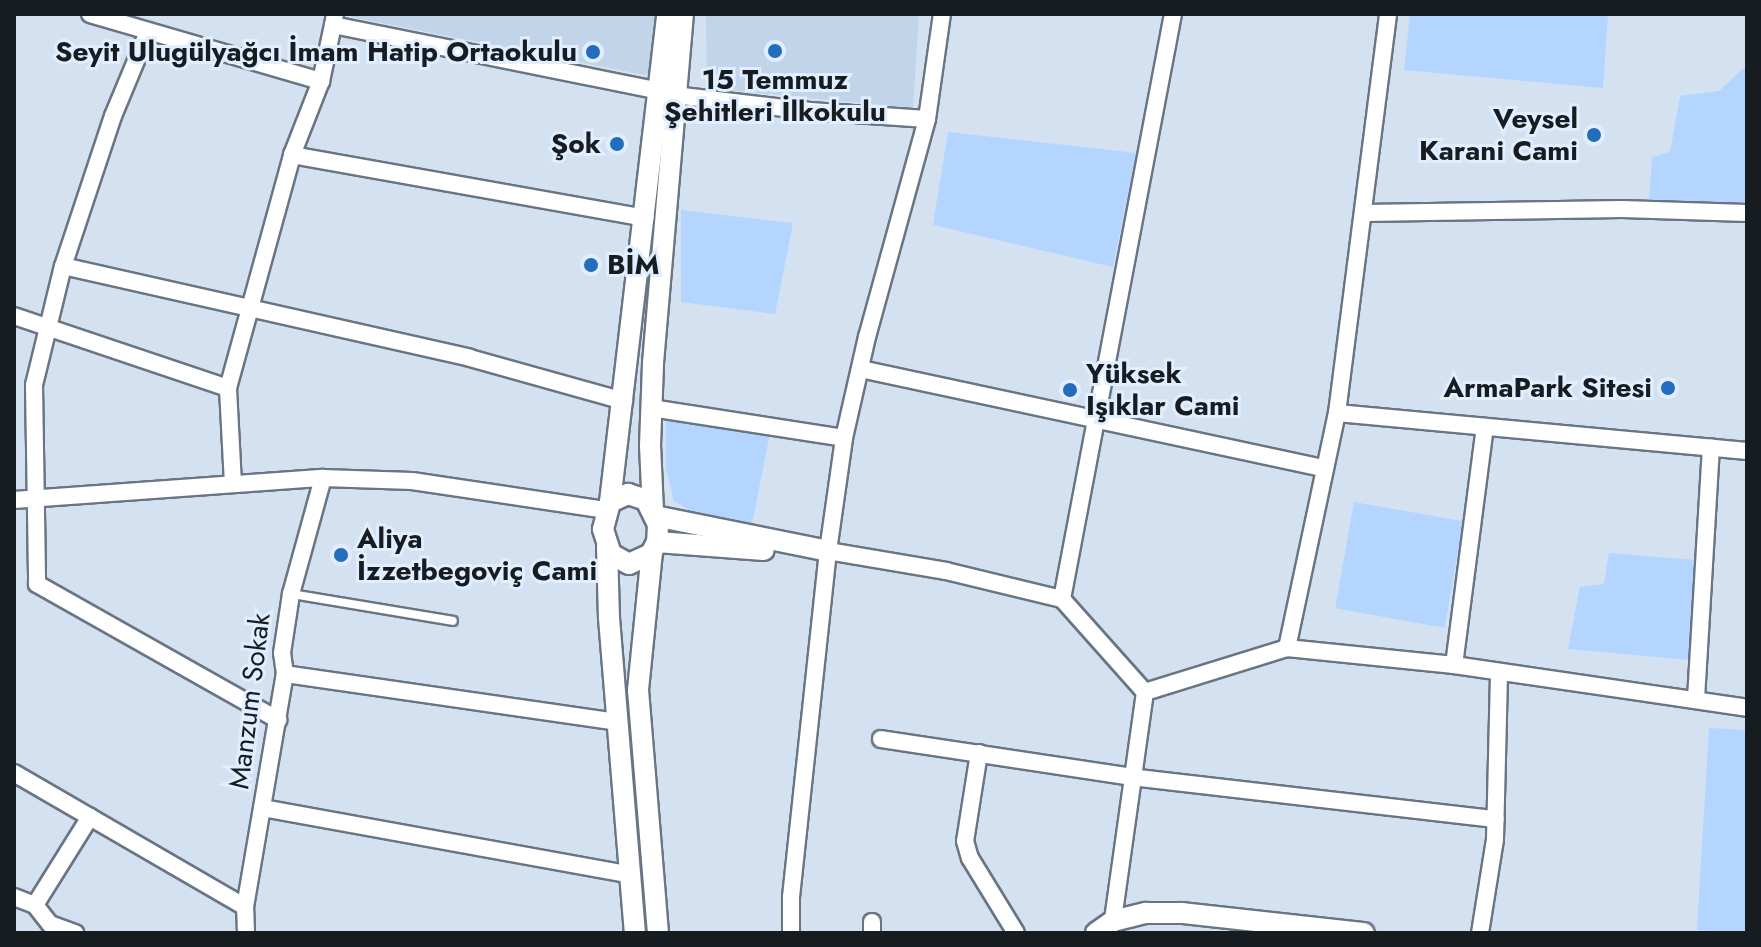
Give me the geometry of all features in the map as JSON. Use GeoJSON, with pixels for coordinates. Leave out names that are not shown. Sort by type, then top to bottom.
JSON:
{"type":"FeatureCollection","features":[{"type":"Feature","properties":{"kind":"street"},"geometry":{"type":"LineString","coordinates":[[90,14],[321,81]]}},
{"type":"Feature","properties":{"kind":"street"},"geometry":{"type":"LineString","coordinates":[[658,933],[638,690],[655,547],[651,408],[667,14]]}},
{"type":"Feature","properties":{"kind":"street"},"geometry":{"type":"LineString","coordinates":[[635,933],[607,547],[603,529],[624,401],[645,218],[683,14]]}},
{"type":"Feature","properties":{"kind":"street"},"geometry":{"type":"LineString","coordinates":[[791,933],[791,897],[828,551],[844,438],[927,119],[942,14]]}},
{"type":"Feature","properties":{"kind":"street"},"geometry":{"type":"LineString","coordinates":[[1062,599],[1173,14]]}},
{"type":"Feature","properties":{"kind":"street"},"geometry":{"type":"LineString","coordinates":[[1287,648],[1337,413],[1388,14]]}},
{"type":"Feature","properties":{"kind":"street"},"geometry":{"type":"LineString","coordinates":[[233,484],[228,388],[292,155],[321,81],[334,20],[666,93],[810,111],[927,119]]}},
{"type":"Feature","properties":{"kind":"street"},"geometry":{"type":"LineString","coordinates":[[148,32],[113,116],[63,266],[34,385],[33,497],[37,584],[278,720]]}},
{"type":"Feature","properties":{"kind":"street"},"geometry":{"type":"LineString","coordinates":[[292,155],[645,218]]}},
{"type":"Feature","properties":{"kind":"street"},"geometry":{"type":"LineString","coordinates":[[1364,213],[1622,209],[1747,213]]}},
{"type":"Feature","properties":{"kind":"street"},"geometry":{"type":"LineString","coordinates":[[63,266],[470,358],[624,401]]}},
{"type":"Feature","properties":{"kind":"street"},"geometry":{"type":"LineString","coordinates":[[14,316],[228,388]]}},
{"type":"Feature","properties":{"kind":"street"},"geometry":{"type":"LineString","coordinates":[[861,369],[1324,468]]}},
{"type":"Feature","properties":{"kind":"street"},"geometry":{"type":"LineString","coordinates":[[651,408],[844,438]]}},
{"type":"Feature","properties":{"kind":"street"},"geometry":{"type":"LineString","coordinates":[[1337,413],[1747,451]]}},
{"type":"Feature","properties":{"kind":"street"},"geometry":{"type":"LineString","coordinates":[[1454,665],[1485,427]]}},
{"type":"Feature","properties":{"kind":"street"},"geometry":{"type":"LineString","coordinates":[[1696,699],[1711,447]]}},
{"type":"Feature","properties":{"kind":"street"},"geometry":{"type":"LineString","coordinates":[[14,500],[323,478],[412,481],[607,506],[628,494],[638,495],[654,514],[828,551],[946,571],[1062,599],[1145,692]]}},
{"type":"Feature","properties":{"kind":"street","name":"Manzum Sokak"},"geometry":{"type":"LineString","coordinates":[[248,933],[245,907],[285,674],[282,653],[291,594],[323,478]]}},
{"type":"Feature","properties":{"kind":"street"},"geometry":{"type":"LineString","coordinates":[[607,547],[619,562],[629,564],[655,547],[828,551]]}},
{"type":"Feature","properties":{"kind":"street"},"geometry":{"type":"LineString","coordinates":[[1145,692],[1287,648],[1454,665],[1747,708]]}},
{"type":"Feature","properties":{"kind":"street"},"geometry":{"type":"LineString","coordinates":[[285,674],[618,722]]}},
{"type":"Feature","properties":{"kind":"street"},"geometry":{"type":"LineString","coordinates":[[1480,933],[1496,819],[1499,674]]}},
{"type":"Feature","properties":{"kind":"street"},"geometry":{"type":"LineString","coordinates":[[1145,692],[1104,927],[1146,913],[1182,913],[1364,933]]}},
{"type":"Feature","properties":{"kind":"street"},"geometry":{"type":"LineString","coordinates":[[881,739],[1131,777],[1496,819]]}},
{"type":"Feature","properties":{"kind":"street"},"geometry":{"type":"LineString","coordinates":[[979,753],[965,841],[970,858],[1016,933]]}},
{"type":"Feature","properties":{"kind":"street"},"geometry":{"type":"LineString","coordinates":[[14,773],[245,907]]}},
{"type":"Feature","properties":{"kind":"street"},"geometry":{"type":"LineString","coordinates":[[263,808],[632,875]]}},
{"type":"Feature","properties":{"kind":"street"},"geometry":{"type":"LineString","coordinates":[[35,905],[90,817]]}},
{"type":"Feature","properties":{"kind":"street"},"geometry":{"type":"LineString","coordinates":[[14,897],[35,905],[50,924],[75,933]]}},
{"type":"Feature","properties":{"kind":"lane"},"geometry":{"type":"LineString","coordinates":[[291,594],[453,621]]}},
{"type":"Feature","properties":{"kind":"shaded area","name":"Seyit Ulugülyağcı İmam Hatip Ortaokulu"},"geometry":{"type":"Polygon","coordinates":[[[352,14],[659,14],[653,72],[645,75],[352,17],[352,14]]]}},
{"type":"Feature","properties":{"kind":"shaded area","name":"15 Temmuz Şehitleri İlkokulu"},"geometry":{"type":"Polygon","coordinates":[[[706,14],[919,14],[913,108],[707,88],[706,14]]]}},
{"type":"Feature","properties":{"kind":"shaded area"},"geometry":{"type":"Polygon","coordinates":[[[1410,14],[1608,14],[1603,88],[1404,70],[1410,14]]]}},
{"type":"Feature","properties":{"kind":"shaded area"},"geometry":{"type":"Polygon","coordinates":[[[1747,65],[1747,202],[1649,203],[1652,157],[1670,152],[1680,96],[1719,91],[1747,65]]]}},
{"type":"Feature","properties":{"kind":"shaded area"},"geometry":{"type":"Polygon","coordinates":[[[948,132],[1136,153],[1113,267],[933,225],[948,132]]]}},
{"type":"Feature","properties":{"kind":"shaded area"},"geometry":{"type":"Polygon","coordinates":[[[681,210],[793,223],[775,314],[681,302],[681,210]]]}},
{"type":"Feature","properties":{"kind":"shaded area"},"geometry":{"type":"Polygon","coordinates":[[[666,421],[770,433],[752,524],[689,510],[674,501],[666,468],[666,421]]]}},
{"type":"Feature","properties":{"kind":"shaded area"},"geometry":{"type":"Polygon","coordinates":[[[1354,502],[1463,521],[1445,628],[1335,608],[1354,502]]]}},
{"type":"Feature","properties":{"kind":"shaded area"},"geometry":{"type":"Polygon","coordinates":[[[1609,553],[1696,560],[1690,660],[1568,649],[1580,587],[1604,584],[1609,553]]]}},
{"type":"Feature","properties":{"kind":"shaded area"},"geometry":{"type":"Polygon","coordinates":[[[1709,728],[1747,730],[1747,933],[1697,930],[1709,728]]]}},
{"type":"Feature","properties":{"kind":"place","name":"15 Temmuz Şehitleri İlkokulu"},"geometry":{"type":"Point","coordinates":[775,51]}},
{"type":"Feature","properties":{"kind":"place","name":"Seyit Ulugülyağcı İmam Hatip Ortaokulu"},"geometry":{"type":"Point","coordinates":[593,52]}},
{"type":"Feature","properties":{"kind":"place","name":"Veysel Karani Cami"},"geometry":{"type":"Point","coordinates":[1594,135]}},
{"type":"Feature","properties":{"kind":"place","name":"Şok"},"geometry":{"type":"Point","coordinates":[617,144]}},
{"type":"Feature","properties":{"kind":"place","name":"BİM"},"geometry":{"type":"Point","coordinates":[591,265]}},
{"type":"Feature","properties":{"kind":"place","name":"ArmaPark Sitesi"},"geometry":{"type":"Point","coordinates":[1668,388]}},
{"type":"Feature","properties":{"kind":"place","name":"Yüksek Işıklar Cami"},"geometry":{"type":"Point","coordinates":[1070,390]}},
{"type":"Feature","properties":{"kind":"place","name":"Aliya İzzetbegoviç Cami"},"geometry":{"type":"Point","coordinates":[341,555]}}]}
